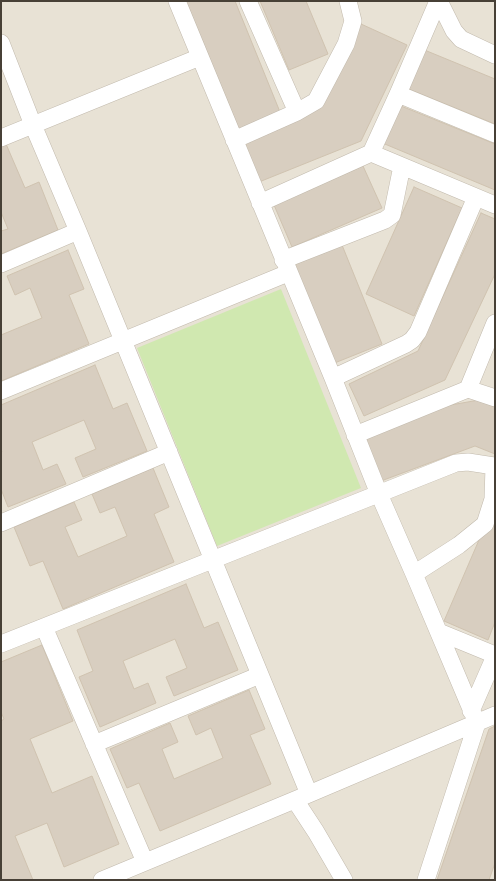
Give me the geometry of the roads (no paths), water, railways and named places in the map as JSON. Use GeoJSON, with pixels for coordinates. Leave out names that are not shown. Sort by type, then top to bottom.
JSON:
{"type":"FeatureCollection","features":[{"type":"Feature","properties":{"kind":"street"},"geometry":{"type":"LineString","coordinates":[[177,1],[333,378],[379,494],[474,717]]}},
{"type":"Feature","properties":{"kind":"street"},"geometry":{"type":"LineString","coordinates":[[248,1],[298,112]]}},
{"type":"Feature","properties":{"kind":"street"},"geometry":{"type":"LineString","coordinates":[[234,140],[298,112],[316,100],[346,44],[353,21],[348,1]]}},
{"type":"Feature","properties":{"kind":"street"},"geometry":{"type":"LineString","coordinates":[[439,1],[454,31],[461,38],[495,55]]}},
{"type":"Feature","properties":{"kind":"street"},"geometry":{"type":"LineString","coordinates":[[260,203],[371,153],[439,1]]}},
{"type":"Feature","properties":{"kind":"street"},"geometry":{"type":"LineString","coordinates":[[1,43],[33,125],[260,675],[302,797],[316,832],[344,880]]}},
{"type":"Feature","properties":{"kind":"street"},"geometry":{"type":"LineString","coordinates":[[1,138],[200,57]]}},
{"type":"Feature","properties":{"kind":"street"},"geometry":{"type":"LineString","coordinates":[[398,94],[495,134]]}},
{"type":"Feature","properties":{"kind":"street"},"geometry":{"type":"LineString","coordinates":[[371,153],[495,205]]}},
{"type":"Feature","properties":{"kind":"street"},"geometry":{"type":"LineString","coordinates":[[1,391],[123,341],[385,220],[392,215],[402,166]]}},
{"type":"Feature","properties":{"kind":"street"},"geometry":{"type":"LineString","coordinates":[[333,378],[412,340],[418,332],[476,197]]}},
{"type":"Feature","properties":{"kind":"street"},"geometry":{"type":"LineString","coordinates":[[1,264],[78,231]]}},
{"type":"Feature","properties":{"kind":"street"},"geometry":{"type":"LineString","coordinates":[[468,389],[495,323]]}},
{"type":"Feature","properties":{"kind":"street"},"geometry":{"type":"LineString","coordinates":[[355,435],[468,389],[495,398]]}},
{"type":"Feature","properties":{"kind":"street"},"geometry":{"type":"LineString","coordinates":[[1,523],[169,452]]}},
{"type":"Feature","properties":{"kind":"street"},"geometry":{"type":"LineString","coordinates":[[1,644],[456,463],[468,462],[494,466],[493,499],[485,524],[459,545],[414,574]]}},
{"type":"Feature","properties":{"kind":"street"},"geometry":{"type":"LineString","coordinates":[[44,627],[145,862]]}},
{"type":"Feature","properties":{"kind":"street"},"geometry":{"type":"LineString","coordinates":[[426,880],[474,717],[495,655],[439,632]]}},
{"type":"Feature","properties":{"kind":"street"},"geometry":{"type":"LineString","coordinates":[[94,744],[260,675]]}},
{"type":"Feature","properties":{"kind":"street"},"geometry":{"type":"LineString","coordinates":[[102,880],[302,797],[474,717],[495,715]]}}]}
